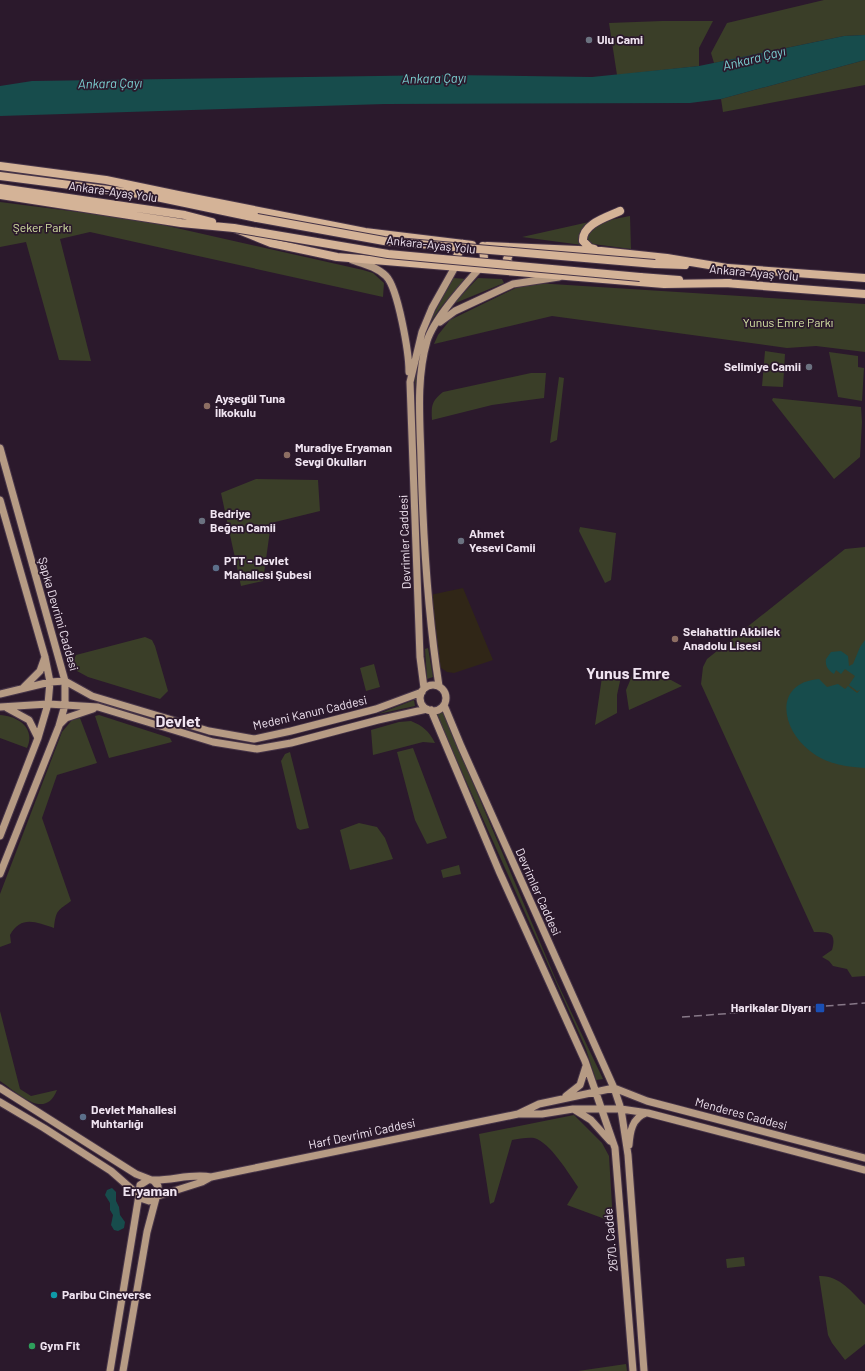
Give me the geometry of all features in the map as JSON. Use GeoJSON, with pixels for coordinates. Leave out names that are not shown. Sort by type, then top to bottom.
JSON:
{"type":"FeatureCollection","features":[{"type":"Feature","properties":{"kind":"highway"},"geometry":{"type":"LineString","coordinates":[[0,166],[106,180],[343,228],[483,246],[601,251],[667,258],[733,269]]}},
{"type":"Feature","properties":{"kind":"highway","name":"Ankara-Ayaş Yolu"},"geometry":{"type":"LineString","coordinates":[[0,176],[147,195],[230,213],[384,241],[655,264],[865,278]]}},
{"type":"Feature","properties":{"kind":"highway","name":"Ankara-Ayaş Yolu"},"geometry":{"type":"LineString","coordinates":[[0,188],[185,215],[234,228],[388,254],[865,294]]}},
{"type":"Feature","properties":{"kind":"highway"},"geometry":{"type":"LineString","coordinates":[[173,194],[230,213]]}},
{"type":"Feature","properties":{"kind":"highway"},"geometry":{"type":"LineString","coordinates":[[0,195],[181,223],[234,228],[271,242],[348,258],[429,266],[664,284],[730,283]]}},
{"type":"Feature","properties":{"kind":"highway"},"geometry":{"type":"LineString","coordinates":[[601,251],[586,245],[583,236],[585,231],[589,226],[620,210]]}},
{"type":"Feature","properties":{"kind":"highway"},"geometry":{"type":"LineString","coordinates":[[429,266],[436,260],[437,251],[435,244],[430,240]]}},
{"type":"Feature","properties":{"kind":"highway"},"geometry":{"type":"LineString","coordinates":[[455,267],[457,256],[463,244]]}},
{"type":"Feature","properties":{"kind":"highway"},"geometry":{"type":"LineString","coordinates":[[478,270],[484,259],[483,246]]}},
{"type":"Feature","properties":{"kind":"highway"},"geometry":{"type":"LineString","coordinates":[[521,247],[511,251],[507,260],[510,268],[521,273]]}},
{"type":"Feature","properties":{"kind":"main road"},"geometry":{"type":"LineString","coordinates":[[348,258],[375,268],[387,277],[391,283],[406,343],[410,382]]}},
{"type":"Feature","properties":{"kind":"main road"},"geometry":{"type":"LineString","coordinates":[[410,382],[422,332],[432,308],[455,267]]}},
{"type":"Feature","properties":{"kind":"main road","name":"Devrimler Caddesi"},"geometry":{"type":"LineString","coordinates":[[439,686],[430,629],[426,586],[419,385],[427,340],[443,313],[478,270]]}},
{"type":"Feature","properties":{"kind":"main road"},"geometry":{"type":"LineString","coordinates":[[434,328],[454,311],[513,284],[568,276]]}},
{"type":"Feature","properties":{"kind":"main road","name":"Devrimler Caddesi"},"geometry":{"type":"LineString","coordinates":[[410,382],[420,657],[423,690]]}},
{"type":"Feature","properties":{"kind":"main road","name":"Şapka Devrimi Caddesi"},"geometry":{"type":"LineString","coordinates":[[0,448],[65,681],[65,705],[59,726],[0,874]]}},
{"type":"Feature","properties":{"kind":"main road","name":"Şapka Devrimi Caddesi"},"geometry":{"type":"LineString","coordinates":[[0,500],[45,657],[50,682],[48,704],[38,738],[0,836]]}},
{"type":"Feature","properties":{"kind":"main road"},"geometry":{"type":"LineString","coordinates":[[22,688],[35,678],[40,671],[45,657]]}},
{"type":"Feature","properties":{"kind":"main road"},"geometry":{"type":"LineString","coordinates":[[0,694],[50,682],[65,681]]}},
{"type":"Feature","properties":{"kind":"main road","name":"Medeni Kanun Caddesi"},"geometry":{"type":"LineString","coordinates":[[65,681],[92,696],[209,731],[254,738],[267,737],[376,709],[423,690]]}},
{"type":"Feature","properties":{"kind":"main road"},"geometry":{"type":"LineString","coordinates":[[429,710],[439,710],[444,705],[446,694],[439,686],[431,685],[423,690],[420,700],[429,710],[586,1066],[595,1092]]}},
{"type":"Feature","properties":{"kind":"main road","name":"Medeni Kanun Caddesi"},"geometry":{"type":"LineString","coordinates":[[3,707],[48,704],[98,708],[235,747],[257,750],[429,710]]}},
{"type":"Feature","properties":{"kind":"main road","name":"Devrimler Caddesi"},"geometry":{"type":"LineString","coordinates":[[444,705],[614,1088],[620,1109]]}},
{"type":"Feature","properties":{"kind":"main road"},"geometry":{"type":"LineString","coordinates":[[3,707],[29,720],[38,738]]}},
{"type":"Feature","properties":{"kind":"main road"},"geometry":{"type":"LineString","coordinates":[[59,726],[66,718],[98,708]]}},
{"type":"Feature","properties":{"kind":"main road"},"geometry":{"type":"LineString","coordinates":[[267,737],[270,748]]}},
{"type":"Feature","properties":{"kind":"main road"},"geometry":{"type":"LineString","coordinates":[[558,1100],[574,1091],[580,1085],[586,1066]]}},
{"type":"Feature","properties":{"kind":"main road"},"geometry":{"type":"LineString","coordinates":[[0,1088],[50,1118],[136,1174],[158,1186],[157,1197],[147,1232],[123,1371]]}},
{"type":"Feature","properties":{"kind":"main road","name":"Harf Devrimi Caddesi"},"geometry":{"type":"LineString","coordinates":[[518,1114],[539,1104],[614,1088]]}},
{"type":"Feature","properties":{"kind":"main road","name":"Menderes Caddesi"},"geometry":{"type":"LineString","coordinates":[[614,1088],[647,1101],[864,1158]]}},
{"type":"Feature","properties":{"kind":"main road","name":"2670. Cadde"},"geometry":{"type":"LineString","coordinates":[[595,1092],[615,1148],[633,1371]]}},
{"type":"Feature","properties":{"kind":"main road"},"geometry":{"type":"LineString","coordinates":[[0,1102],[111,1171],[146,1201],[157,1197]]}},
{"type":"Feature","properties":{"kind":"main road","name":"Harf Devrimi Caddesi"},"geometry":{"type":"LineString","coordinates":[[157,1197],[202,1182],[211,1177],[518,1114],[542,1114],[572,1110],[620,1109]]}},
{"type":"Feature","properties":{"kind":"main road","name":"Menderes Caddesi"},"geometry":{"type":"LineString","coordinates":[[620,1109],[648,1113],[863,1170]]}},
{"type":"Feature","properties":{"kind":"main road","name":"2670. Cadde"},"geometry":{"type":"LineString","coordinates":[[620,1109],[628,1155],[644,1371]]}},
{"type":"Feature","properties":{"kind":"main road"},"geometry":{"type":"LineString","coordinates":[[572,1110],[591,1120],[606,1135],[615,1148]]}},
{"type":"Feature","properties":{"kind":"main road"},"geometry":{"type":"LineString","coordinates":[[628,1155],[630,1136],[634,1122],[638,1117],[648,1113]]}},
{"type":"Feature","properties":{"kind":"main road"},"geometry":{"type":"LineString","coordinates":[[44,1128],[50,1118]]}},
{"type":"Feature","properties":{"kind":"main road"},"geometry":{"type":"LineString","coordinates":[[863,1170],[864,1158]]}},
{"type":"Feature","properties":{"kind":"main road","name":"Harf Devrimi Caddesi"},"geometry":{"type":"LineString","coordinates":[[149,1180],[170,1180],[200,1175],[211,1177]]}},
{"type":"Feature","properties":{"kind":"main road"},"geometry":{"type":"LineString","coordinates":[[110,1371],[140,1185],[149,1180]]}},
{"type":"Feature","properties":{"kind":"shaded area"},"geometry":{"type":"Polygon","coordinates":[[[463,588],[493,660],[454,673],[447,672],[441,668],[437,657],[430,595],[463,588]]]}},
{"type":"Feature","properties":{"kind":"green space"},"geometry":{"type":"Polygon","coordinates":[[[824,0],[865,0],[865,35],[844,36],[714,63],[711,53],[727,23],[824,0]]]}},
{"type":"Feature","properties":{"kind":"green space"},"geometry":{"type":"Polygon","coordinates":[[[713,21],[699,48],[699,66],[617,75],[609,23],[713,21]]]}},
{"type":"Feature","properties":{"kind":"green space"},"geometry":{"type":"Polygon","coordinates":[[[865,60],[865,85],[723,112],[721,99],[865,60]]]}},
{"type":"Feature","properties":{"kind":"green space","name":"Şeker Parkı"},"geometry":{"type":"Polygon","coordinates":[[[0,202],[141,220],[363,270],[373,273],[384,283],[383,297],[90,232],[60,239],[91,361],[59,360],[26,242],[0,247],[0,202]]]}},
{"type":"Feature","properties":{"kind":"green space"},"geometry":{"type":"Polygon","coordinates":[[[630,216],[631,249],[593,244],[586,240],[588,234],[597,225],[610,220],[630,216]]]}},
{"type":"Feature","properties":{"kind":"green space"},"geometry":{"type":"Polygon","coordinates":[[[589,222],[579,235],[582,245],[522,237],[589,222]]]}},
{"type":"Feature","properties":{"kind":"green space"},"geometry":{"type":"Polygon","coordinates":[[[453,278],[467,279],[442,306],[427,330],[423,345],[420,377],[416,388],[415,375],[417,361],[426,332],[433,317],[453,278]]]}},
{"type":"Feature","properties":{"kind":"green space"},"geometry":{"type":"Polygon","coordinates":[[[478,278],[502,279],[504,283],[453,304],[478,278]]]}},
{"type":"Feature","properties":{"kind":"green space","name":"Yunus Emre Parkı"},"geometry":{"type":"Polygon","coordinates":[[[536,283],[865,304],[865,352],[816,346],[787,348],[552,316],[434,344],[438,335],[450,320],[522,285],[536,283]]]}},
{"type":"Feature","properties":{"kind":"green space"},"geometry":{"type":"Polygon","coordinates":[[[765,351],[785,354],[783,387],[762,386],[765,351]]]}},
{"type":"Feature","properties":{"kind":"green space"},"geometry":{"type":"Polygon","coordinates":[[[829,352],[858,356],[858,367],[864,368],[862,401],[838,397],[829,352]]]}},
{"type":"Feature","properties":{"kind":"green space"},"geometry":{"type":"Polygon","coordinates":[[[531,373],[546,373],[544,398],[492,405],[432,420],[434,401],[443,392],[531,373]]]}},
{"type":"Feature","properties":{"kind":"green space"},"geometry":{"type":"Polygon","coordinates":[[[559,377],[564,378],[557,440],[550,443],[559,377]]]}},
{"type":"Feature","properties":{"kind":"green space"},"geometry":{"type":"Polygon","coordinates":[[[773,398],[861,407],[862,422],[860,457],[834,479],[772,400],[773,398]]]}},
{"type":"Feature","properties":{"kind":"green space"},"geometry":{"type":"Polygon","coordinates":[[[256,479],[318,480],[320,511],[271,523],[263,581],[241,586],[221,493],[256,479]]]}},
{"type":"Feature","properties":{"kind":"green space"},"geometry":{"type":"Polygon","coordinates":[[[580,527],[616,533],[611,580],[605,583],[579,531],[580,527]]]}},
{"type":"Feature","properties":{"kind":"green space"},"geometry":{"type":"Polygon","coordinates":[[[865,547],[865,976],[852,977],[847,969],[833,966],[829,961],[822,957],[832,950],[832,936],[824,932],[814,932],[701,684],[703,667],[707,659],[845,549],[865,547]]]}},
{"type":"Feature","properties":{"kind":"green space"},"geometry":{"type":"Polygon","coordinates":[[[145,637],[152,640],[155,646],[168,691],[160,699],[88,677],[77,671],[73,662],[76,655],[145,637]]]}},
{"type":"Feature","properties":{"kind":"green space"},"geometry":{"type":"Polygon","coordinates":[[[428,648],[433,677],[427,679],[425,649],[428,648]]]}},
{"type":"Feature","properties":{"kind":"green space"},"geometry":{"type":"Polygon","coordinates":[[[374,664],[380,687],[366,691],[360,668],[374,664]]]}},
{"type":"Feature","properties":{"kind":"green space"},"geometry":{"type":"Polygon","coordinates":[[[603,670],[622,672],[617,695],[617,713],[595,725],[603,670]]]}},
{"type":"Feature","properties":{"kind":"green space"},"geometry":{"type":"Polygon","coordinates":[[[632,676],[671,680],[682,686],[629,710],[626,690],[632,676]]]}},
{"type":"Feature","properties":{"kind":"green space"},"geometry":{"type":"Polygon","coordinates":[[[414,700],[415,706],[378,714],[414,700]]]}},
{"type":"Feature","properties":{"kind":"green space"},"geometry":{"type":"Polygon","coordinates":[[[443,712],[556,980],[603,1079],[596,1080],[586,1049],[436,714],[443,712]]]}},
{"type":"Feature","properties":{"kind":"green space"},"geometry":{"type":"Polygon","coordinates":[[[0,715],[13,718],[24,724],[29,735],[27,748],[0,738],[0,715]]]}},
{"type":"Feature","properties":{"kind":"green space"},"geometry":{"type":"Polygon","coordinates":[[[99,715],[170,738],[172,742],[109,758],[95,716],[99,715]]]}},
{"type":"Feature","properties":{"kind":"green space"},"geometry":{"type":"Polygon","coordinates":[[[80,718],[97,763],[57,775],[42,818],[71,901],[58,911],[54,928],[35,922],[24,922],[14,929],[10,935],[11,943],[0,947],[0,894],[62,732],[72,720],[80,718]]]}},
{"type":"Feature","properties":{"kind":"green space"},"geometry":{"type":"Polygon","coordinates":[[[411,721],[425,729],[435,743],[423,742],[373,755],[371,730],[399,722],[411,721]]]}},
{"type":"Feature","properties":{"kind":"green space"},"geometry":{"type":"Polygon","coordinates":[[[413,748],[447,838],[427,844],[415,820],[397,752],[413,748]]]}},
{"type":"Feature","properties":{"kind":"green space"},"geometry":{"type":"Polygon","coordinates":[[[290,752],[309,828],[300,830],[297,828],[281,761],[285,754],[290,752]]]}},
{"type":"Feature","properties":{"kind":"green space"},"geometry":{"type":"Polygon","coordinates":[[[359,823],[377,827],[385,838],[393,859],[350,870],[340,830],[359,823]]]}},
{"type":"Feature","properties":{"kind":"green space"},"geometry":{"type":"Polygon","coordinates":[[[459,865],[461,874],[443,878],[441,870],[459,865]]]}},
{"type":"Feature","properties":{"kind":"green space"},"geometry":{"type":"Polygon","coordinates":[[[0,1011],[20,1089],[31,1096],[57,1090],[52,1099],[46,1103],[38,1104],[31,1102],[0,1081],[0,1011]]]}},
{"type":"Feature","properties":{"kind":"green space"},"geometry":{"type":"Polygon","coordinates":[[[574,1115],[602,1143],[609,1156],[613,1222],[567,1205],[578,1187],[553,1152],[534,1138],[512,1140],[494,1202],[490,1204],[479,1134],[574,1115]]]}},
{"type":"Feature","properties":{"kind":"green space"},"geometry":{"type":"Polygon","coordinates":[[[744,1257],[745,1266],[727,1268],[726,1259],[744,1257]]]}},
{"type":"Feature","properties":{"kind":"green space"},"geometry":{"type":"Polygon","coordinates":[[[819,1276],[826,1276],[839,1281],[865,1305],[865,1344],[845,1360],[828,1335],[819,1276]]]}},
{"type":"Feature","properties":{"kind":"green space"},"geometry":{"type":"Polygon","coordinates":[[[626,1364],[627,1371],[578,1371],[626,1364]]]}},
{"type":"Feature","properties":{"kind":"water","name":"Ankara Çayı"},"geometry":{"type":"Polygon","coordinates":[[[865,35],[865,60],[721,99],[690,103],[385,104],[0,116],[0,86],[32,81],[447,75],[592,77],[699,66],[844,36],[865,35]]]}},
{"type":"Feature","properties":{"kind":"water"},"geometry":{"type":"Polygon","coordinates":[[[865,640],[865,768],[851,767],[829,762],[810,751],[800,742],[793,731],[788,720],[786,708],[788,698],[794,689],[804,682],[819,679],[827,687],[838,684],[845,689],[848,686],[857,693],[860,690],[857,691],[849,685],[855,676],[845,669],[841,674],[836,670],[834,674],[827,668],[826,659],[831,652],[841,651],[848,656],[849,666],[853,664],[860,647],[865,640]]]}},
{"type":"Feature","properties":{"kind":"water"},"geometry":{"type":"Polygon","coordinates":[[[112,1188],[116,1192],[116,1201],[119,1207],[120,1215],[125,1222],[124,1228],[118,1231],[114,1230],[111,1225],[113,1215],[110,1210],[110,1203],[105,1195],[107,1190],[112,1188]]]}},
{"type":"Feature","properties":{"kind":"railway"},"geometry":{"type":"LineString","coordinates":[[682,1017],[865,1003]]}},
{"type":"Feature","properties":{"kind":"place","name":"Ulu Cami"},"geometry":{"type":"Point","coordinates":[589,40]}},
{"type":"Feature","properties":{"kind":"place","name":"Selimiye Camii"},"geometry":{"type":"Point","coordinates":[809,367]}},
{"type":"Feature","properties":{"kind":"place","name":"Ayşegül Tuna İlkokulu"},"geometry":{"type":"Point","coordinates":[207,406]}},
{"type":"Feature","properties":{"kind":"place","name":"Muradiye Eryaman Sevgi Okulları"},"geometry":{"type":"Point","coordinates":[287,455]}},
{"type":"Feature","properties":{"kind":"place","name":"Bedriye Beğen Camii"},"geometry":{"type":"Point","coordinates":[202,521]}},
{"type":"Feature","properties":{"kind":"place","name":"Ahmet Yesevi Camii"},"geometry":{"type":"Point","coordinates":[461,541]}},
{"type":"Feature","properties":{"kind":"place","name":"PTT - Devlet Mahallesi Şubesi"},"geometry":{"type":"Point","coordinates":[216,568]}},
{"type":"Feature","properties":{"kind":"place","name":"Selahattin Akbilek Anadolu Lisesi"},"geometry":{"type":"Point","coordinates":[675,639]}},
{"type":"Feature","properties":{"kind":"place","name":"Harikalar Diyarı"},"geometry":{"type":"Point","coordinates":[820,1008]}},
{"type":"Feature","properties":{"kind":"place","name":"Devlet Mahallesi Muhtarlığı"},"geometry":{"type":"Point","coordinates":[83,1117]}},
{"type":"Feature","properties":{"kind":"place","name":"Paribu Cineverse"},"geometry":{"type":"Point","coordinates":[54,1295]}},
{"type":"Feature","properties":{"kind":"place","name":"Gym Fit"},"geometry":{"type":"Point","coordinates":[32,1346]}},
{"type":"Feature","properties":{"kind":"district","name":"Yunus Emre"},"geometry":{"type":"Point","coordinates":[628,673]}},
{"type":"Feature","properties":{"kind":"district","name":"Devlet"},"geometry":{"type":"Point","coordinates":[178,721]}},
{"type":"Feature","properties":{"kind":"district","name":"Eryaman"},"geometry":{"type":"Point","coordinates":[150,1191]}}]}
